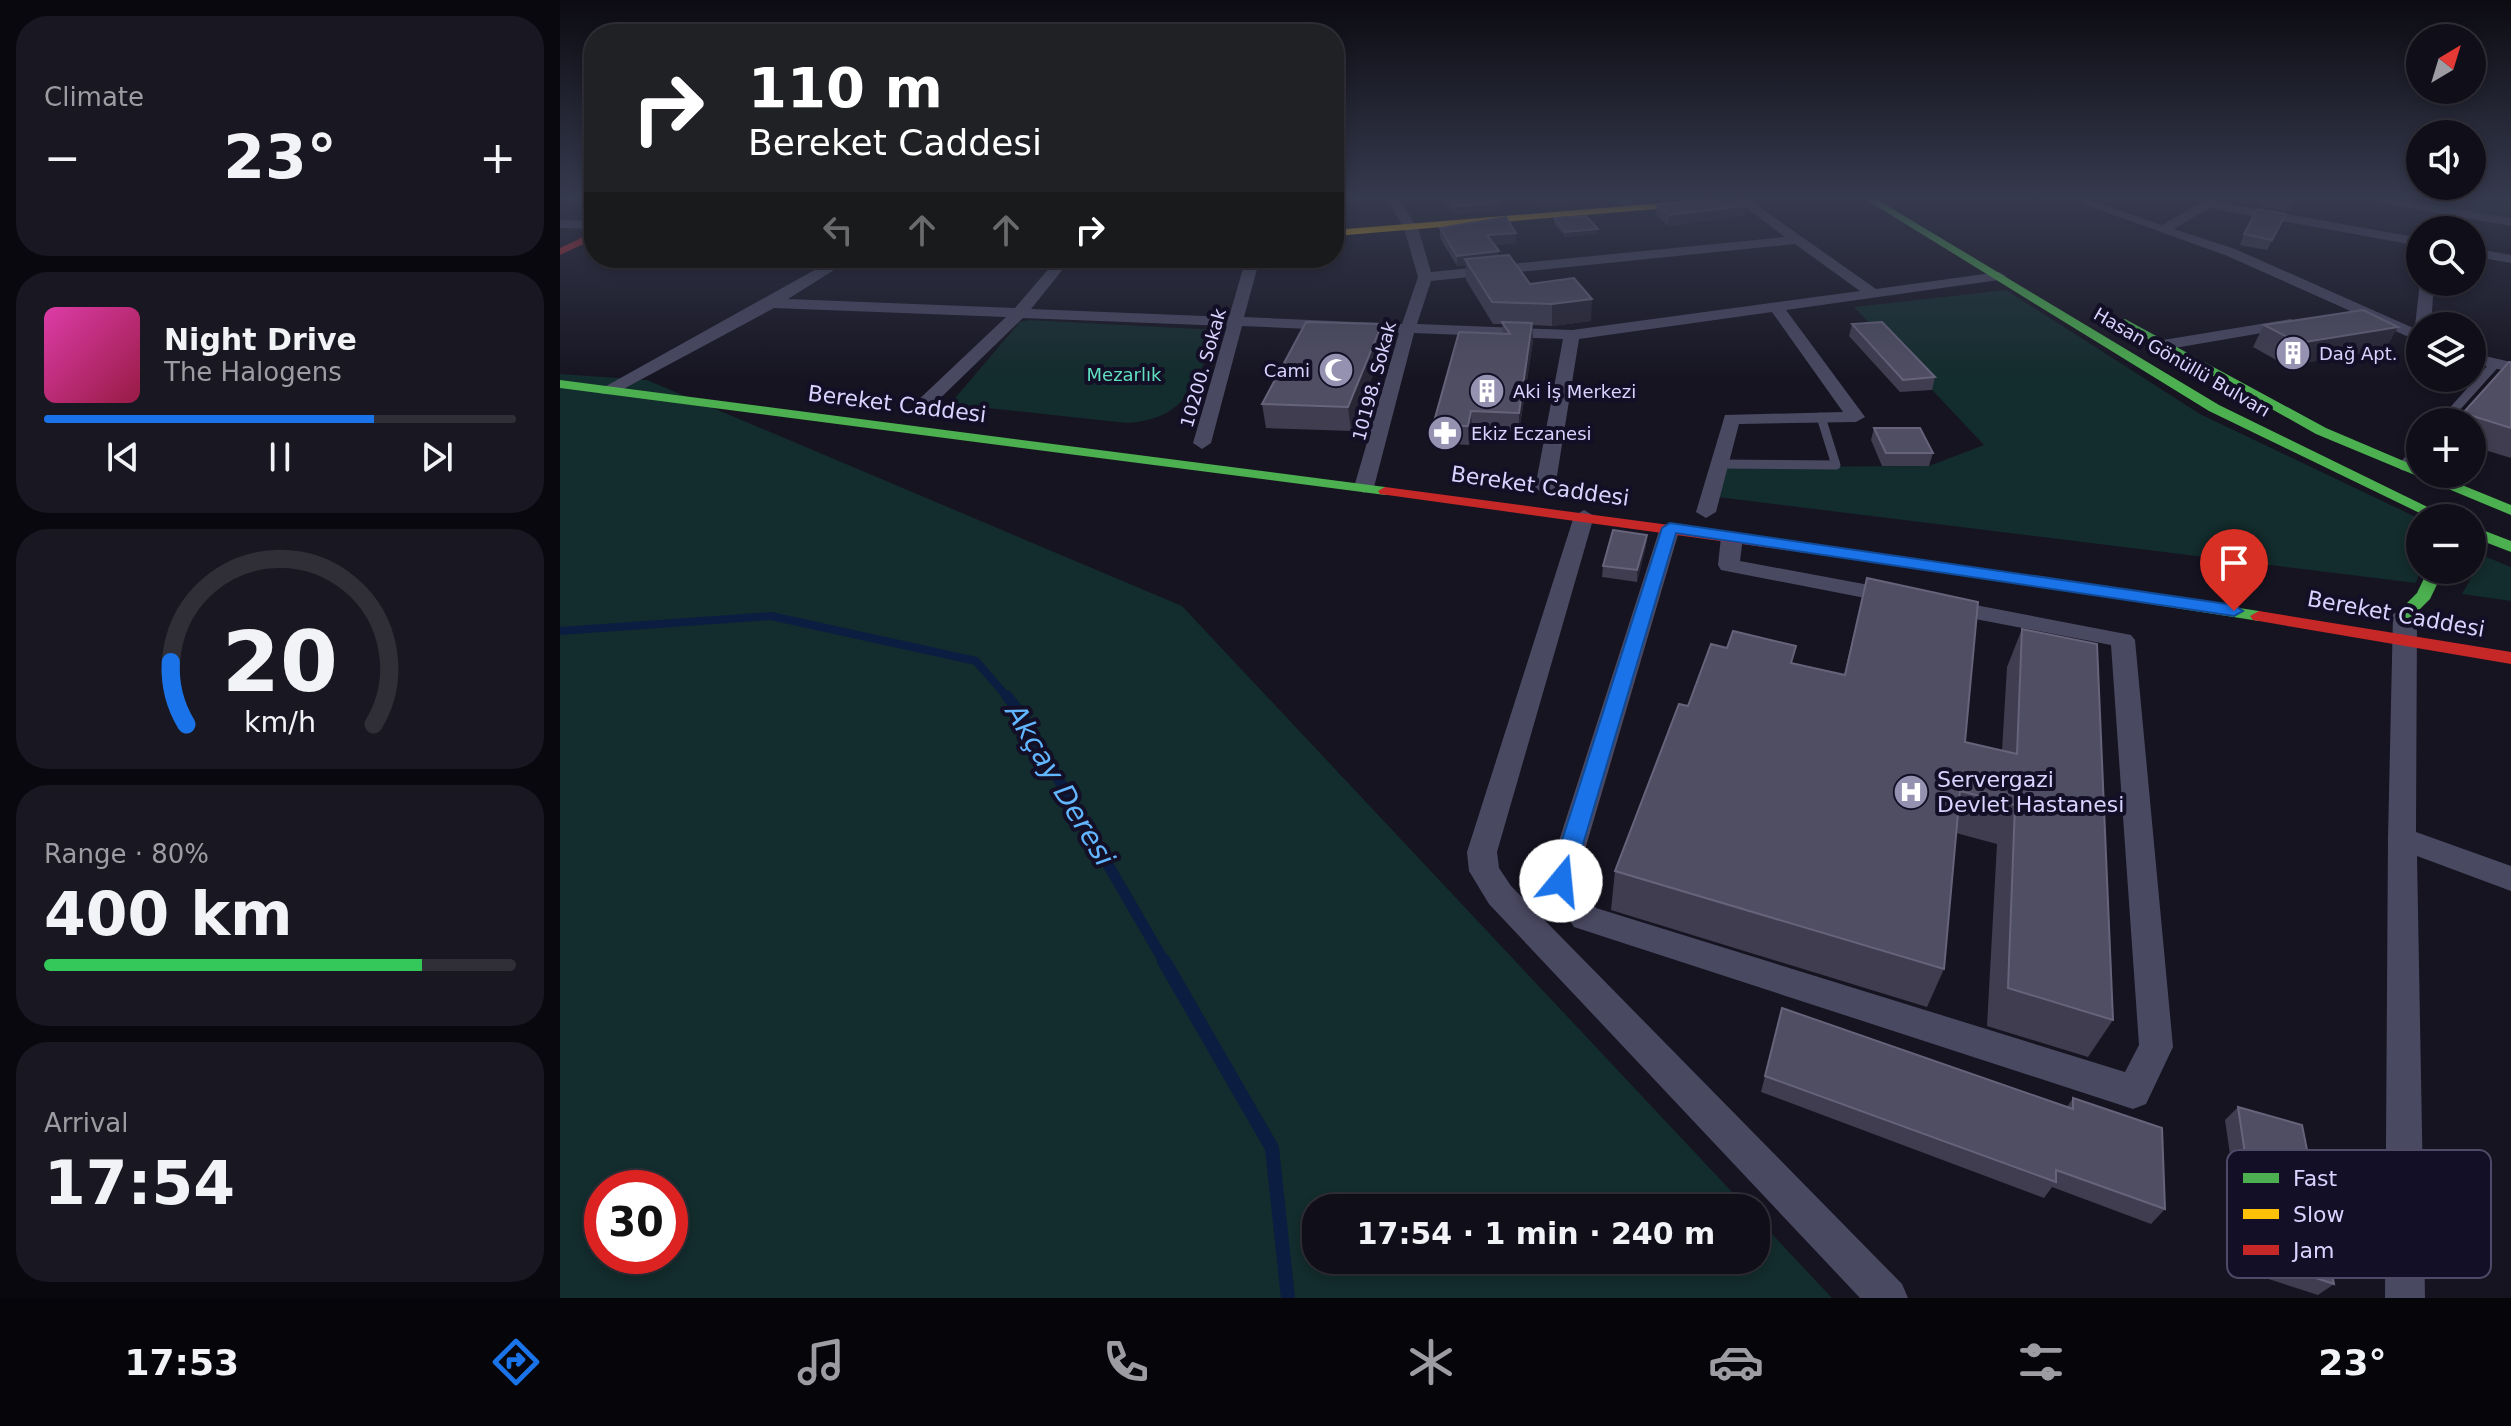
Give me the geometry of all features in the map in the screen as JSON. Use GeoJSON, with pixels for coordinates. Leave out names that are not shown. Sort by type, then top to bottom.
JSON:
{"type":"FeatureCollection","features":[{"type":"Feature","properties":{"kind":"street"},"geometry":{"type":"LineString","coordinates":[[1420,260],[1425,277],[1597,260]]}},
{"type":"Feature","properties":{"kind":"street"},"geometry":{"type":"LineString","coordinates":[[1828,260],[1874,294]]}},
{"type":"Feature","properties":{"kind":"street","name":"Hasan Gönüllü Bulvarı"},"geometry":{"type":"LineString","coordinates":[[1971,260],[2214,408],[2406,504]]}},
{"type":"Feature","properties":{"kind":"street"},"geometry":{"type":"LineString","coordinates":[[2247,260],[2406,331]]}},
{"type":"Feature","properties":{"kind":"street"},"geometry":{"type":"LineString","coordinates":[[608,390],[771,303],[829,268]]}},
{"type":"Feature","properties":{"kind":"street"},"geometry":{"type":"LineString","coordinates":[[912,408],[1019,313],[1057,268]]}},
{"type":"Feature","properties":{"kind":"street","name":"10200. Sokak"},"geometry":{"type":"LineString","coordinates":[[1202,443],[1250,268]]}},
{"type":"Feature","properties":{"kind":"street"},"geometry":{"type":"LineString","coordinates":[[771,303],[1572,335],[1999,276]]}},
{"type":"Feature","properties":{"kind":"street","name":"10198. Sokak"},"geometry":{"type":"LineString","coordinates":[[1364,487],[1425,277]]}},
{"type":"Feature","properties":{"kind":"street"},"geometry":{"type":"LineString","coordinates":[[1704,520],[1729,565],[2123,640],[2156,1047],[2133,1092],[1585,918],[1561,881],[1704,520],[1731,419],[1856,417],[1775,306]]}},
{"type":"Feature","properties":{"kind":"street","name":"Hasan Gönüllü Bulvarı"},"geometry":{"type":"LineString","coordinates":[[2108,313],[2321,431],[2406,467]]}},
{"type":"Feature","properties":{"kind":"street"},"geometry":{"type":"LineString","coordinates":[[2333,318],[2364,313]]}},
{"type":"Feature","properties":{"kind":"street"},"geometry":{"type":"LineString","coordinates":[[2163,345],[2303,323]]}},
{"type":"Feature","properties":{"kind":"street"},"geometry":{"type":"LineString","coordinates":[[1545,488],[1572,335]]}},
{"type":"Feature","properties":{"kind":"street"},"geometry":{"type":"LineString","coordinates":[[560,365],[670,378]]}},
{"type":"Feature","properties":{"kind":"street","name":"Bereket Caddesi"},"geometry":{"type":"LineString","coordinates":[[560,384],[1584,516],[1704,520],[2120,592],[2409,621],[2511,658]]}},
{"type":"Feature","properties":{"kind":"street","name":"Bereket Caddesi"},"geometry":{"type":"LineString","coordinates":[[912,408],[951,412]]}},
{"type":"Feature","properties":{"kind":"street","name":"Hasan Gönüllü Bulvarı"},"geometry":{"type":"LineString","coordinates":[[2457,488],[2511,510]]}},
{"type":"Feature","properties":{"kind":"street"},"geometry":{"type":"LineString","coordinates":[[1584,516],[1482,852],[1484,871],[1500,895],[1888,1298]]}},
{"type":"Feature","properties":{"kind":"street"},"geometry":{"type":"LineString","coordinates":[[2486,537],[2511,547]]}},
{"type":"Feature","properties":{"kind":"street"},"geometry":{"type":"LineString","coordinates":[[2404,1150],[2402,839],[2409,621],[2429,584]]}},
{"type":"Feature","properties":{"kind":"street"},"geometry":{"type":"LineString","coordinates":[[2402,839],[2511,879]]}},
{"type":"Feature","properties":{"kind":"street"},"geometry":{"type":"LineString","coordinates":[[2405,1278],[2405,1298]]}},
{"type":"Feature","properties":{"kind":"lane"},"geometry":{"type":"LineString","coordinates":[[2458,408],[2503,365]]}},
{"type":"Feature","properties":{"kind":"lane"},"geometry":{"type":"LineString","coordinates":[[1719,464],[1836,465],[1821,417]]}},
{"type":"Feature","properties":{"kind":"green space"},"geometry":{"type":"Polygon","coordinates":[[[2006,290],[2200,414],[2406,512],[2406,582],[1717,497],[1726,467],[1929,466],[1984,445],[1854,307],[2006,290]]]}},
{"type":"Feature","properties":{"kind":"green space","name":"Mezarlık"},"geometry":{"type":"Polygon","coordinates":[[[1020,322],[1217,330],[1218,334],[1186,395],[1164,414],[1148,420],[1127,423],[950,404],[1020,322]]]}},
{"type":"Feature","properties":{"kind":"green space"},"geometry":{"type":"Polygon","coordinates":[[[560,374],[647,380],[1182,606],[1734,1194],[1302,1194],[1302,1274],[1770,1274],[1770,1232],[1832,1298],[560,1298],[560,374]]]}},
{"type":"Feature","properties":{"kind":"green space"},"geometry":{"type":"Polygon","coordinates":[[[2486,557],[2511,567],[2511,601],[2462,594],[2468,584],[2486,584],[2486,557]]]}},
{"type":"Feature","properties":{"kind":"building"},"geometry":{"type":"Polygon","coordinates":[[[1465,260],[1512,260],[1530,284],[1574,278],[1592,299],[1552,304],[1492,302],[1465,260]]]}},
{"type":"Feature","properties":{"kind":"building"},"geometry":{"type":"Polygon","coordinates":[[[2363,310],[2398,327],[2299,343],[2264,325],[2363,310]]]}},
{"type":"Feature","properties":{"kind":"building"},"geometry":{"type":"Polygon","coordinates":[[[1306,322],[1382,324],[1348,407],[1262,404],[1306,322]]]}},
{"type":"Feature","properties":{"kind":"building","name":"Aki İş Merkezi"},"geometry":{"type":"Polygon","coordinates":[[[1502,322],[1532,323],[1519,413],[1471,411],[1468,426],[1433,425],[1459,332],[1510,334],[1502,322]]]}},
{"type":"Feature","properties":{"kind":"building"},"geometry":{"type":"Polygon","coordinates":[[[1882,322],[1935,377],[1903,380],[1852,324],[1882,322]]]}},
{"type":"Feature","properties":{"kind":"building"},"geometry":{"type":"Polygon","coordinates":[[[2511,362],[2511,428],[2486,420],[2486,408],[2468,408],[2482,392],[2486,392],[2486,388],[2511,362]]]}},
{"type":"Feature","properties":{"kind":"building"},"geometry":{"type":"Polygon","coordinates":[[[1874,428],[1920,428],[1933,453],[1886,453],[1874,428]]]}},
{"type":"Feature","properties":{"kind":"building"},"geometry":{"type":"Polygon","coordinates":[[[1613,530],[1647,535],[1637,570],[1603,566],[1613,530]]]}},
{"type":"Feature","properties":{"kind":"building"},"geometry":{"type":"Polygon","coordinates":[[[1867,578],[1978,602],[1965,742],[2017,754],[2022,629],[2097,644],[2113,1020],[2008,988],[2015,805],[1960,791],[1944,969],[1615,871],[1679,704],[1688,706],[1711,644],[1727,648],[1733,631],[1796,646],[1791,663],[1845,675],[1867,578]]]}},
{"type":"Feature","properties":{"kind":"building"},"geometry":{"type":"Polygon","coordinates":[[[1782,1008],[2073,1109],[2073,1098],[2162,1128],[2165,1209],[2056,1170],[2056,1182],[1765,1076],[1782,1008]]]}},
{"type":"Feature","properties":{"kind":"building"},"geometry":{"type":"Polygon","coordinates":[[[2238,1107],[2302,1125],[2307,1150],[2244,1150],[2238,1107]]]}},
{"type":"Feature","properties":{"kind":"building"},"geometry":{"type":"Polygon","coordinates":[[[2316,1278],[2333,1278],[2334,1284],[2316,1278]]]}},
{"type":"Feature","properties":{"kind":"waterway","name":"Akçay Deresi"},"geometry":{"type":"LineString","coordinates":[[560,631],[771,616],[976,661],[1008,698]]}},
{"type":"Feature","properties":{"kind":"waterway","name":"Akçay Deresi"},"geometry":{"type":"LineString","coordinates":[[1007,696],[1019,711],[1165,963]]}},
{"type":"Feature","properties":{"kind":"waterway","name":"Akçay Deresi"},"geometry":{"type":"LineString","coordinates":[[1164,961],[1272,1148],[1288,1298]]}},
{"type":"Feature","properties":{"kind":"traffic: fast"},"geometry":{"type":"LineString","coordinates":[[1970,260],[2214,408],[2413,504]]}},
{"type":"Feature","properties":{"kind":"traffic: fast"},"geometry":{"type":"LineString","coordinates":[[2125,322],[2321,431],[2406,467]]}},
{"type":"Feature","properties":{"kind":"traffic: fast"},"geometry":{"type":"LineString","coordinates":[[560,384],[1385,491]]}},
{"type":"Feature","properties":{"kind":"traffic: fast"},"geometry":{"type":"LineString","coordinates":[[2457,488],[2511,510]]}},
{"type":"Feature","properties":{"kind":"traffic: fast"},"geometry":{"type":"LineString","coordinates":[[2486,537],[2511,547]]}},
{"type":"Feature","properties":{"kind":"traffic: fast"},"geometry":{"type":"LineString","coordinates":[[1893,560],[2259,616]]}},
{"type":"Feature","properties":{"kind":"traffic: fast"},"geometry":{"type":"LineString","coordinates":[[2405,614],[2424,595],[2429,584]]}},
{"type":"Feature","properties":{"kind":"traffic: jam"},"geometry":{"type":"LineString","coordinates":[[1385,491],[1893,560]]}},
{"type":"Feature","properties":{"kind":"traffic: jam"},"geometry":{"type":"LineString","coordinates":[[2259,616],[2511,658]]}},
{"type":"Feature","properties":{"kind":"place","name":"Dağ Apt."},"geometry":{"type":"Point","coordinates":[2293,353]}},
{"type":"Feature","properties":{"kind":"place","name":"Cami"},"geometry":{"type":"Point","coordinates":[1336,370]}},
{"type":"Feature","properties":{"kind":"place","name":"Aki İş Merkezi"},"geometry":{"type":"Point","coordinates":[1487,391]}},
{"type":"Feature","properties":{"kind":"place","name":"Ekiz Eczanesi"},"geometry":{"type":"Point","coordinates":[1445,433]}},
{"type":"Feature","properties":{"kind":"place","name":"Servergazi Devlet Hastanesi"},"geometry":{"type":"Point","coordinates":[1911,792]}},
{"type":"Feature","properties":{"kind":"route"},"geometry":{"type":"LineString","coordinates":[[1561,881],[1670,528],[2234,611]]}}]}
